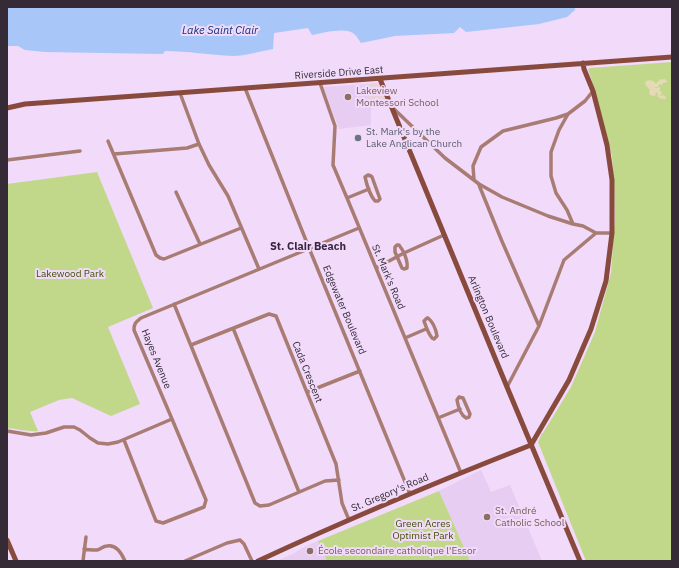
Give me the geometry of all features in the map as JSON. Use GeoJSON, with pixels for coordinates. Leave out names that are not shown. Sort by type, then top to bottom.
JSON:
{"type":"FeatureCollection","features":[{"type":"Feature","properties":{"kind":"street","name":"Riverside Drive East"},"geometry":{"type":"LineString","coordinates":[[7,108],[25,104],[672,57]]}},
{"type":"Feature","properties":{"kind":"street"},"geometry":{"type":"LineString","coordinates":[[531,445],[569,380],[591,329],[606,281],[612,232],[612,180],[607,145],[593,91],[583,63]]}},
{"type":"Feature","properties":{"kind":"street","name":"Arlington Boulevard"},"geometry":{"type":"LineString","coordinates":[[380,79],[580,561]]}},
{"type":"Feature","properties":{"kind":"street","name":"St. Mark's Road"},"geometry":{"type":"LineString","coordinates":[[320,83],[335,126],[333,165],[461,473]]}},
{"type":"Feature","properties":{"kind":"street","name":"Edgewater Boulevard"},"geometry":{"type":"LineString","coordinates":[[245,88],[410,494]]}},
{"type":"Feature","properties":{"kind":"street"},"geometry":{"type":"LineString","coordinates":[[474,180],[474,166],[481,147],[503,131],[568,114],[585,101],[593,91]]}},
{"type":"Feature","properties":{"kind":"street"},"geometry":{"type":"LineString","coordinates":[[180,93],[199,144],[209,165],[228,196],[259,269]]}},
{"type":"Feature","properties":{"kind":"street"},"geometry":{"type":"LineString","coordinates":[[392,107],[445,158],[479,184],[502,197],[548,216],[583,226],[596,233],[612,232]]}},
{"type":"Feature","properties":{"kind":"street"},"geometry":{"type":"LineString","coordinates":[[568,114],[559,130],[551,152],[551,176],[556,193],[567,210],[573,224]]}},
{"type":"Feature","properties":{"kind":"street"},"geometry":{"type":"LineString","coordinates":[[556,118],[562,126]]}},
{"type":"Feature","properties":{"kind":"street"},"geometry":{"type":"LineString","coordinates":[[108,141],[156,255],[160,258],[164,259],[242,228]]}},
{"type":"Feature","properties":{"kind":"street"},"geometry":{"type":"LineString","coordinates":[[114,154],[187,148],[199,144]]}},
{"type":"Feature","properties":{"kind":"street"},"geometry":{"type":"LineString","coordinates":[[7,160],[80,151]]}},
{"type":"Feature","properties":{"kind":"street"},"geometry":{"type":"LineString","coordinates":[[368,175],[371,176],[380,196],[379,201],[375,201],[369,189],[365,178],[368,175]]}},
{"type":"Feature","properties":{"kind":"street"},"geometry":{"type":"LineString","coordinates":[[479,184],[500,239],[539,326]]}},
{"type":"Feature","properties":{"kind":"street"},"geometry":{"type":"LineString","coordinates":[[347,198],[369,189]]}},
{"type":"Feature","properties":{"kind":"street"},"geometry":{"type":"LineString","coordinates":[[176,192],[200,244]]}},
{"type":"Feature","properties":{"kind":"street","name":"Hayes Avenue"},"geometry":{"type":"LineString","coordinates":[[172,419],[134,330],[135,323],[141,318],[174,304],[359,228]]}},
{"type":"Feature","properties":{"kind":"street"},"geometry":{"type":"LineString","coordinates":[[507,387],[539,326],[564,260],[596,233]]}},
{"type":"Feature","properties":{"kind":"street"},"geometry":{"type":"LineString","coordinates":[[376,268],[404,253],[444,235]]}},
{"type":"Feature","properties":{"kind":"street"},"geometry":{"type":"LineString","coordinates":[[399,245],[404,253],[408,264],[407,268],[404,269],[402,268],[397,257],[395,250],[396,246],[399,245]]}},
{"type":"Feature","properties":{"kind":"street"},"geometry":{"type":"LineString","coordinates":[[174,304],[255,503],[260,506],[269,505],[325,481],[339,480]]}},
{"type":"Feature","properties":{"kind":"street","name":"Cada Crescent"},"geometry":{"type":"LineString","coordinates":[[191,345],[269,314],[276,316],[336,464],[342,503],[349,520]]}},
{"type":"Feature","properties":{"kind":"street"},"geometry":{"type":"LineString","coordinates":[[428,318],[431,320],[437,336],[436,338],[432,338],[426,328],[424,321],[428,318]]}},
{"type":"Feature","properties":{"kind":"street"},"geometry":{"type":"LineString","coordinates":[[233,328],[299,492]]}},
{"type":"Feature","properties":{"kind":"street"},"geometry":{"type":"LineString","coordinates":[[405,338],[426,328]]}},
{"type":"Feature","properties":{"kind":"street"},"geometry":{"type":"LineString","coordinates":[[307,392],[360,371]]}},
{"type":"Feature","properties":{"kind":"street"},"geometry":{"type":"LineString","coordinates":[[461,397],[464,399],[469,412],[469,417],[466,418],[460,409],[457,400],[461,397]]}},
{"type":"Feature","properties":{"kind":"street"},"geometry":{"type":"LineString","coordinates":[[438,418],[460,409]]}},
{"type":"Feature","properties":{"kind":"street"},"geometry":{"type":"LineString","coordinates":[[7,431],[30,435],[40,435],[64,427],[74,427],[98,443],[108,444],[124,440],[172,419],[206,500],[204,506],[163,523],[156,521],[124,440]]}},
{"type":"Feature","properties":{"kind":"street","name":"St. Gregory's Road"},"geometry":{"type":"LineString","coordinates":[[258,561],[410,494],[531,445]]}},
{"type":"Feature","properties":{"kind":"street"},"geometry":{"type":"LineString","coordinates":[[83,561],[86,536]]}},
{"type":"Feature","properties":{"kind":"street"},"geometry":{"type":"LineString","coordinates":[[7,540],[16,561]]}},
{"type":"Feature","properties":{"kind":"street"},"geometry":{"type":"LineString","coordinates":[[185,561],[227,543],[240,540],[244,544],[252,561]]}},
{"type":"Feature","properties":{"kind":"street"},"geometry":{"type":"LineString","coordinates":[[84,550],[97,550],[112,546],[121,552],[125,561]]}},
{"type":"Feature","properties":{"kind":"shaded area"},"geometry":{"type":"Polygon","coordinates":[[[378,83],[387,101],[373,107],[365,84],[378,83]]]}},
{"type":"Feature","properties":{"kind":"shaded area","name":"Lakeview Montessori School"},"geometry":{"type":"Polygon","coordinates":[[[365,84],[373,107],[371,109],[371,125],[339,129],[323,87],[365,84]]]}},
{"type":"Feature","properties":{"kind":"shaded area","name":"St. André Catholic School"},"geometry":{"type":"Polygon","coordinates":[[[481,470],[491,492],[510,485],[542,561],[470,561],[439,491],[481,470]]]}},
{"type":"Feature","properties":{"kind":"shaded area","name":"École secondaire catholique l'Essor"},"geometry":{"type":"Polygon","coordinates":[[[318,541],[327,561],[276,561],[293,554],[318,541]]]}},
{"type":"Feature","properties":{"kind":"green space"},"geometry":{"type":"Polygon","coordinates":[[[672,62],[672,561],[586,561],[538,442],[542,433],[571,387],[595,332],[611,273],[615,217],[612,156],[588,69],[672,62]]]}},
{"type":"Feature","properties":{"kind":"green space","name":"Lakewood Park"},"geometry":{"type":"Polygon","coordinates":[[[97,172],[153,308],[108,327],[140,404],[111,416],[72,398],[59,400],[30,412],[38,431],[7,428],[7,184],[97,172]]]}},
{"type":"Feature","properties":{"kind":"green space","name":"Green Acres Optimist Park"},"geometry":{"type":"Polygon","coordinates":[[[439,491],[470,561],[327,561],[318,541],[439,491]]]}},
{"type":"Feature","properties":{"kind":"sand"},"geometry":{"type":"Polygon","coordinates":[[[660,79],[665,79],[667,82],[663,83],[662,85],[659,84],[659,86],[654,88],[660,87],[659,91],[662,93],[660,96],[665,96],[666,98],[664,100],[663,98],[661,99],[657,96],[658,94],[656,92],[655,96],[650,95],[650,90],[645,84],[646,81],[649,80],[656,84],[660,79]]]}},
{"type":"Feature","properties":{"kind":"water","name":"Lake Saint Clair"},"geometry":{"type":"Polygon","coordinates":[[[7,7],[575,7],[575,10],[567,17],[539,24],[466,32],[460,27],[454,33],[395,36],[361,43],[354,34],[349,31],[333,31],[312,35],[308,28],[274,33],[273,49],[233,56],[174,51],[165,51],[163,54],[45,52],[25,50],[18,46],[7,46],[7,7]]]}},
{"type":"Feature","properties":{"kind":"place","name":"Lakeview Montessori School"},"geometry":{"type":"Point","coordinates":[348,97]}},
{"type":"Feature","properties":{"kind":"place","name":"St. Mark's by the Lake Anglican Church"},"geometry":{"type":"Point","coordinates":[358,138]}},
{"type":"Feature","properties":{"kind":"place","name":"St. André Catholic School"},"geometry":{"type":"Point","coordinates":[487,517]}},
{"type":"Feature","properties":{"kind":"place","name":"École secondaire catholique l'Essor"},"geometry":{"type":"Point","coordinates":[310,551]}},
{"type":"Feature","properties":{"kind":"district","name":"St. Clair Beach"},"geometry":{"type":"Point","coordinates":[308,247]}}]}
